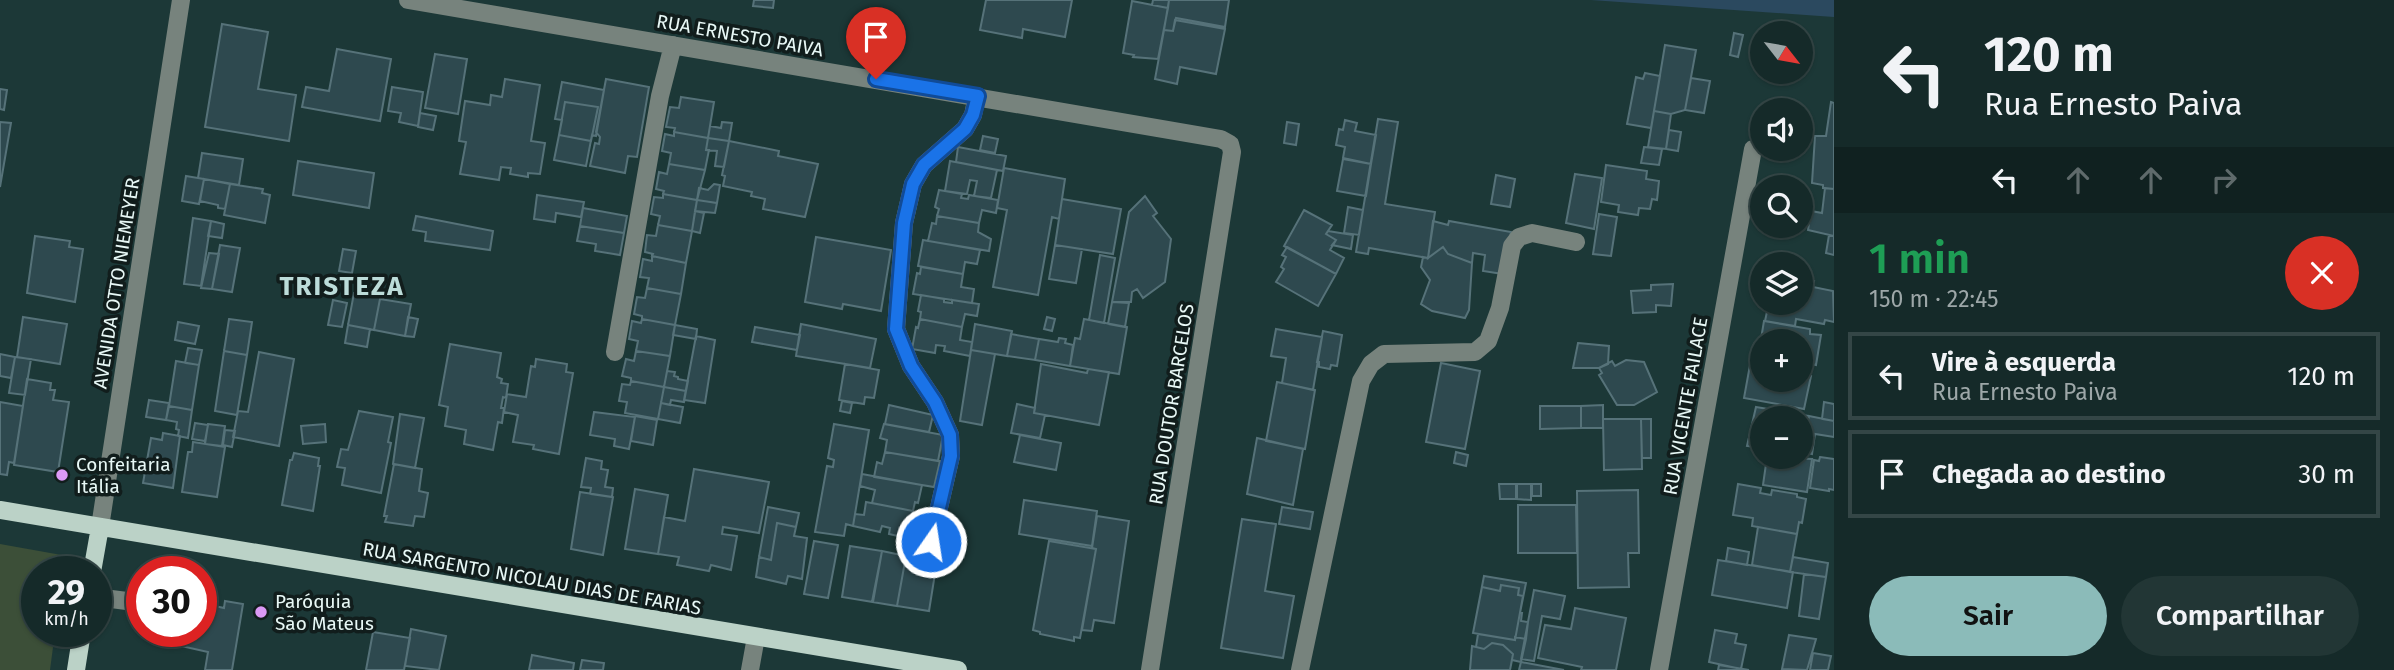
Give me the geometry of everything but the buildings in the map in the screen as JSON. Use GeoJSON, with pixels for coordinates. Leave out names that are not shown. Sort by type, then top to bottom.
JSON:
{"type":"FeatureCollection","features":[{"type":"Feature","properties":{"kind":"main road","name":"RUA SARGENTO NICOLAU DIAS DE FARIAS"},"geometry":{"type":"LineString","coordinates":[[0,510],[958,670]]}},
{"type":"Feature","properties":{"kind":"main road","name":"AVENIDA OTTO NIEMEYER"},"geometry":{"type":"LineString","coordinates":[[95,556],[100,527]]}},
{"type":"Feature","properties":{"kind":"main road"},"geometry":{"type":"LineString","coordinates":[[76,670],[80,647]]}},
{"type":"Feature","properties":{"kind":"street","name":"AVENIDA OTTO NIEMEYER"},"geometry":{"type":"LineString","coordinates":[[100,527],[181,0]]}},
{"type":"Feature","properties":{"kind":"street","name":"RUA ERNESTO PAIVA"},"geometry":{"type":"LineString","coordinates":[[408,0],[978,96],[1222,139],[1230,144]]}},
{"type":"Feature","properties":{"kind":"street"},"geometry":{"type":"LineString","coordinates":[[615,352],[660,96],[673,45]]}},
{"type":"Feature","properties":{"kind":"street"},"geometry":{"type":"LineString","coordinates":[[931,542],[951,456],[950,435],[935,402],[911,366],[896,329],[904,223],[913,184],[924,165],[965,129],[973,115],[978,96]]}},
{"type":"Feature","properties":{"kind":"street","name":"RUA DOUTOR BARCELOS"},"geometry":{"type":"LineString","coordinates":[[1150,670],[1232,152],[1230,144]]}},
{"type":"Feature","properties":{"kind":"street","name":"RUA VICENTE FAILACE"},"geometry":{"type":"LineString","coordinates":[[1659,670],[1751,161]]}},
{"type":"Feature","properties":{"kind":"street"},"geometry":{"type":"LineString","coordinates":[[1300,670],[1361,381],[1371,364],[1384,354],[1475,352],[1488,341],[1500,308],[1512,246],[1519,237],[1532,233],[1576,242]]}},
{"type":"Feature","properties":{"kind":"street"},"geometry":{"type":"LineString","coordinates":[[750,670],[756,637]]}},
{"type":"Feature","properties":{"kind":"green space"},"geometry":{"type":"Polygon","coordinates":[[[0,544],[67,556],[21,556],[21,647],[53,647],[50,670],[0,670],[0,544]]]}},
{"type":"Feature","properties":{"kind":"water"},"geometry":{"type":"Polygon","coordinates":[[[1591,0],[1834,0],[1834,17],[1591,0]]]}},
{"type":"Feature","properties":{"kind":"place","name":"Confeitaria Itália"},"geometry":{"type":"Point","coordinates":[62,475]}},
{"type":"Feature","properties":{"kind":"place","name":"Paróquia São Mateus"},"geometry":{"type":"Point","coordinates":[261,612]}},
{"type":"Feature","properties":{"kind":"district","name":"TRISTEZA"},"geometry":{"type":"Point","coordinates":[342,286]}},
{"type":"Feature","properties":{"kind":"route"},"geometry":{"type":"LineString","coordinates":[[876,79],[978,96],[973,115],[965,129],[924,165],[913,184],[904,223],[896,329],[911,366],[935,402],[950,435],[951,456],[931,542]]}}]}
